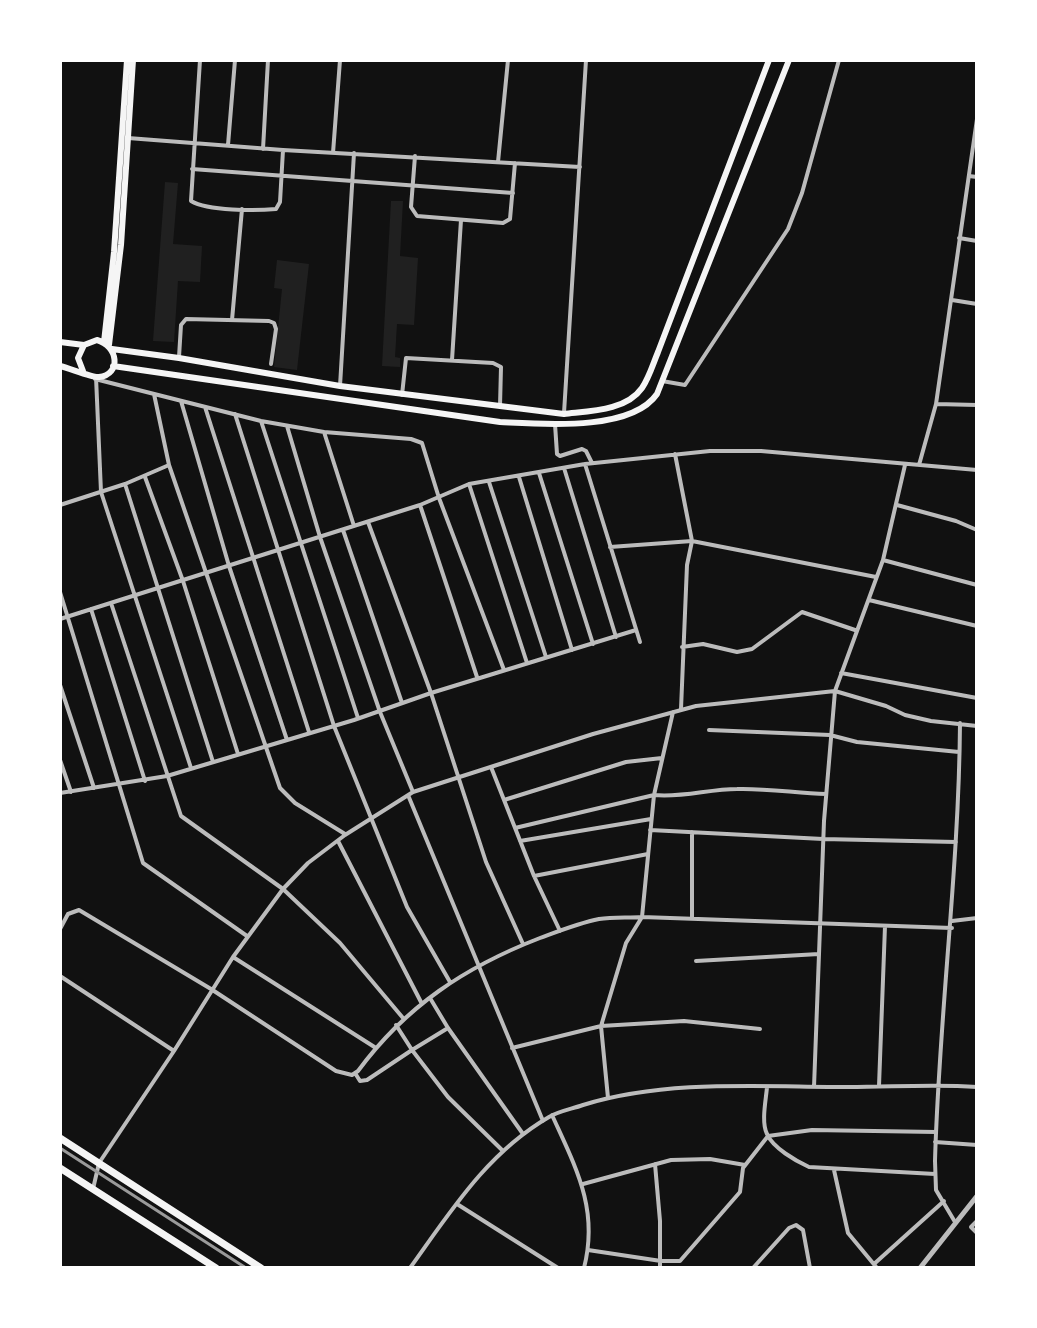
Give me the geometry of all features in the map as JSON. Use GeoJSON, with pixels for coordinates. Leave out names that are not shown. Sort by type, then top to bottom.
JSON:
{"type":"FeatureCollection","features":[{"type":"Feature","properties":{"kind":"highway"},"geometry":{"type":"LineString","coordinates":[[60,1138],[261,1268]]}},
{"type":"Feature","properties":{"kind":"highway"},"geometry":{"type":"LineString","coordinates":[[60,1168],[216,1268]]}},
{"type":"Feature","properties":{"kind":"main road"},"geometry":{"type":"LineString","coordinates":[[126,138],[127,60]]}},
{"type":"Feature","properties":{"kind":"main road"},"geometry":{"type":"LineString","coordinates":[[60,366],[83,371],[96,378],[106,374],[115,359],[108,345],[133,60]]}},
{"type":"Feature","properties":{"kind":"main road"},"geometry":{"type":"LineString","coordinates":[[60,342],[84,345],[93,341],[340,386],[564,414],[600,410],[618,404],[636,394],[643,386],[769,60]]}},
{"type":"Feature","properties":{"kind":"main road"},"geometry":{"type":"LineString","coordinates":[[113,366],[500,422],[555,424],[611,418],[640,410],[653,400],[662,381],[789,60]]}},
{"type":"Feature","properties":{"kind":"main road"},"geometry":{"type":"LineString","coordinates":[[83,371],[78,358],[84,345]]}},
{"type":"Feature","properties":{"kind":"street"},"geometry":{"type":"LineString","coordinates":[[200,60],[191,201],[199,205],[276,209],[280,202],[283,150]]}},
{"type":"Feature","properties":{"kind":"street"},"geometry":{"type":"LineString","coordinates":[[228,145],[235,60]]}},
{"type":"Feature","properties":{"kind":"street"},"geometry":{"type":"LineString","coordinates":[[263,149],[268,60]]}},
{"type":"Feature","properties":{"kind":"street"},"geometry":{"type":"LineString","coordinates":[[333,153],[340,60]]}},
{"type":"Feature","properties":{"kind":"street"},"geometry":{"type":"LineString","coordinates":[[498,162],[508,60]]}},
{"type":"Feature","properties":{"kind":"street"},"geometry":{"type":"LineString","coordinates":[[564,414],[586,60]]}},
{"type":"Feature","properties":{"kind":"street"},"geometry":{"type":"LineString","coordinates":[[662,381],[685,385],[788,229],[803,191],[839,60]]}},
{"type":"Feature","properties":{"kind":"street"},"geometry":{"type":"LineString","coordinates":[[919,465],[936,404],[977,119]]}},
{"type":"Feature","properties":{"kind":"street"},"geometry":{"type":"LineString","coordinates":[[126,138],[580,167]]}},
{"type":"Feature","properties":{"kind":"street"},"geometry":{"type":"LineString","coordinates":[[340,386],[354,153]]}},
{"type":"Feature","properties":{"kind":"street"},"geometry":{"type":"LineString","coordinates":[[415,156],[411,207],[417,216],[461,220],[508,222],[515,163]]}},
{"type":"Feature","properties":{"kind":"street"},"geometry":{"type":"LineString","coordinates":[[192,169],[513,193]]}},
{"type":"Feature","properties":{"kind":"street"},"geometry":{"type":"LineString","coordinates":[[969,176],[977,177]]}},
{"type":"Feature","properties":{"kind":"street"},"geometry":{"type":"LineString","coordinates":[[232,320],[242,209]]}},
{"type":"Feature","properties":{"kind":"street"},"geometry":{"type":"LineString","coordinates":[[452,360],[461,220]]}},
{"type":"Feature","properties":{"kind":"street"},"geometry":{"type":"LineString","coordinates":[[959,238],[977,241]]}},
{"type":"Feature","properties":{"kind":"street"},"geometry":{"type":"LineString","coordinates":[[952,300],[977,304]]}},
{"type":"Feature","properties":{"kind":"street"},"geometry":{"type":"LineString","coordinates":[[179,358],[183,321],[191,317],[269,321],[274,323],[276,329],[271,364]]}},
{"type":"Feature","properties":{"kind":"street"},"geometry":{"type":"LineString","coordinates":[[402,395],[406,358],[498,364],[502,373],[500,406]]}},
{"type":"Feature","properties":{"kind":"street"},"geometry":{"type":"LineString","coordinates":[[191,768],[101,492],[96,378],[261,421],[324,432],[411,439],[422,443],[439,498],[504,670]]}},
{"type":"Feature","properties":{"kind":"street"},"geometry":{"type":"LineString","coordinates":[[154,394],[169,465],[280,788],[287,797],[345,835]]}},
{"type":"Feature","properties":{"kind":"street"},"geometry":{"type":"LineString","coordinates":[[181,401],[229,566],[287,740]]}},
{"type":"Feature","properties":{"kind":"street"},"geometry":{"type":"LineString","coordinates":[[936,404],[977,405]]}},
{"type":"Feature","properties":{"kind":"street"},"geometry":{"type":"LineString","coordinates":[[205,407],[309,733]]}},
{"type":"Feature","properties":{"kind":"street"},"geometry":{"type":"LineString","coordinates":[[235,414],[334,726],[407,907],[450,982]]}},
{"type":"Feature","properties":{"kind":"street"},"geometry":{"type":"LineString","coordinates":[[261,421],[358,718]]}},
{"type":"Feature","properties":{"kind":"street"},"geometry":{"type":"LineString","coordinates":[[555,424],[557,454],[560,456],[582,449],[592,463]]}},
{"type":"Feature","properties":{"kind":"street"},"geometry":{"type":"LineString","coordinates":[[287,426],[320,537],[410,794],[477,966],[543,1121]]}},
{"type":"Feature","properties":{"kind":"street"},"geometry":{"type":"LineString","coordinates":[[324,432],[354,526]]}},
{"type":"Feature","properties":{"kind":"street"},"geometry":{"type":"LineString","coordinates":[[60,619],[420,505],[469,484],[585,464],[675,454],[761,451],[977,470]]}},
{"type":"Feature","properties":{"kind":"street"},"geometry":{"type":"LineString","coordinates":[[675,454],[692,541],[687,565],[681,710]]}},
{"type":"Feature","properties":{"kind":"street"},"geometry":{"type":"LineString","coordinates":[[585,464],[640,642]]}},
{"type":"Feature","properties":{"kind":"street"},"geometry":{"type":"LineString","coordinates":[[814,1087],[823,839],[835,691],[883,560],[906,464]]}},
{"type":"Feature","properties":{"kind":"street"},"geometry":{"type":"LineString","coordinates":[[60,505],[145,477],[169,465]]}},
{"type":"Feature","properties":{"kind":"street"},"geometry":{"type":"LineString","coordinates":[[564,468],[616,637]]}},
{"type":"Feature","properties":{"kind":"street"},"geometry":{"type":"LineString","coordinates":[[539,473],[593,644]]}},
{"type":"Feature","properties":{"kind":"street"},"geometry":{"type":"LineString","coordinates":[[145,477],[183,581],[238,754]]}},
{"type":"Feature","properties":{"kind":"street"},"geometry":{"type":"LineString","coordinates":[[519,477],[572,650]]}},
{"type":"Feature","properties":{"kind":"street"},"geometry":{"type":"LineString","coordinates":[[489,482],[546,657]]}},
{"type":"Feature","properties":{"kind":"street"},"geometry":{"type":"LineString","coordinates":[[125,484],[213,762]]}},
{"type":"Feature","properties":{"kind":"street"},"geometry":{"type":"LineString","coordinates":[[469,484],[527,663]]}},
{"type":"Feature","properties":{"kind":"street"},"geometry":{"type":"LineString","coordinates":[[420,505],[477,678]]}},
{"type":"Feature","properties":{"kind":"street"},"geometry":{"type":"LineString","coordinates":[[897,505],[977,530]]}},
{"type":"Feature","properties":{"kind":"street"},"geometry":{"type":"LineString","coordinates":[[368,522],[431,693],[486,862],[523,945]]}},
{"type":"Feature","properties":{"kind":"street"},"geometry":{"type":"LineString","coordinates":[[343,530],[402,703]]}},
{"type":"Feature","properties":{"kind":"street"},"geometry":{"type":"LineString","coordinates":[[610,547],[692,541],[877,577]]}},
{"type":"Feature","properties":{"kind":"street"},"geometry":{"type":"LineString","coordinates":[[883,560],[977,585]]}},
{"type":"Feature","properties":{"kind":"street"},"geometry":{"type":"LineString","coordinates":[[60,592],[143,863],[247,936]]}},
{"type":"Feature","properties":{"kind":"street"},"geometry":{"type":"LineString","coordinates":[[869,600],[977,626]]}},
{"type":"Feature","properties":{"kind":"street"},"geometry":{"type":"LineString","coordinates":[[111,603],[181,816],[283,889],[340,943],[403,1018]]}},
{"type":"Feature","properties":{"kind":"street"},"geometry":{"type":"LineString","coordinates":[[91,609],[145,781]]}},
{"type":"Feature","properties":{"kind":"street"},"geometry":{"type":"LineString","coordinates":[[682,647],[703,644],[737,652],[752,649],[802,612],[856,630]]}},
{"type":"Feature","properties":{"kind":"street"},"geometry":{"type":"LineString","coordinates":[[60,793],[167,776],[636,630]]}},
{"type":"Feature","properties":{"kind":"street"},"geometry":{"type":"LineString","coordinates":[[841,673],[977,698]]}},
{"type":"Feature","properties":{"kind":"street"},"geometry":{"type":"LineString","coordinates":[[60,685],[94,788]]}},
{"type":"Feature","properties":{"kind":"street"},"geometry":{"type":"LineString","coordinates":[[93,1189],[99,1163],[174,1051],[211,989],[283,889],[308,863],[345,835],[410,794],[593,734],[696,706],[835,691],[905,715],[977,726]]}},
{"type":"Feature","properties":{"kind":"street"},"geometry":{"type":"LineString","coordinates":[[608,1098],[601,1026],[626,943],[642,917],[654,795],[673,712]]}},
{"type":"Feature","properties":{"kind":"street"},"geometry":{"type":"LineString","coordinates":[[956,1222],[936,1190],[935,1142],[945,982],[952,924],[960,723]]}},
{"type":"Feature","properties":{"kind":"street"},"geometry":{"type":"LineString","coordinates":[[709,730],[830,735],[873,744],[959,752]]}},
{"type":"Feature","properties":{"kind":"street"},"geometry":{"type":"LineString","coordinates":[[504,800],[626,762],[662,758]]}},
{"type":"Feature","properties":{"kind":"street"},"geometry":{"type":"LineString","coordinates":[[60,760],[71,792]]}},
{"type":"Feature","properties":{"kind":"street"},"geometry":{"type":"LineString","coordinates":[[491,767],[534,876],[560,931]]}},
{"type":"Feature","properties":{"kind":"street"},"geometry":{"type":"LineString","coordinates":[[515,828],[654,795],[739,788],[826,794]]}},
{"type":"Feature","properties":{"kind":"street"},"geometry":{"type":"LineString","coordinates":[[520,841],[651,819]]}},
{"type":"Feature","properties":{"kind":"street"},"geometry":{"type":"LineString","coordinates":[[650,830],[956,842]]}},
{"type":"Feature","properties":{"kind":"street"},"geometry":{"type":"LineString","coordinates":[[692,832],[692,919]]}},
{"type":"Feature","properties":{"kind":"street"},"geometry":{"type":"LineString","coordinates":[[338,841],[422,1004]]}},
{"type":"Feature","properties":{"kind":"street"},"geometry":{"type":"LineString","coordinates":[[534,876],[648,854]]}},
{"type":"Feature","properties":{"kind":"street"},"geometry":{"type":"LineString","coordinates":[[60,929],[68,914],[79,910],[211,989],[336,1071],[346,1074],[355,1073],[403,1018],[450,982],[523,945],[598,919],[642,917],[885,926],[952,924],[977,918]]}},
{"type":"Feature","properties":{"kind":"street"},"geometry":{"type":"LineString","coordinates":[[879,1086],[885,926]]}},
{"type":"Feature","properties":{"kind":"street"},"geometry":{"type":"LineString","coordinates":[[696,961],[819,954]]}},
{"type":"Feature","properties":{"kind":"street"},"geometry":{"type":"LineString","coordinates":[[233,957],[376,1048]]}},
{"type":"Feature","properties":{"kind":"street"},"geometry":{"type":"LineString","coordinates":[[60,976],[174,1051]]}},
{"type":"Feature","properties":{"kind":"street"},"geometry":{"type":"LineString","coordinates":[[430,998],[523,1134]]}},
{"type":"Feature","properties":{"kind":"street"},"geometry":{"type":"LineString","coordinates":[[512,1048],[601,1026],[684,1021],[760,1029]]}},
{"type":"Feature","properties":{"kind":"street"},"geometry":{"type":"LineString","coordinates":[[396,1025],[448,1097],[503,1150]]}},
{"type":"Feature","properties":{"kind":"street"},"geometry":{"type":"LineString","coordinates":[[355,1073],[360,1081],[367,1080],[448,1028]]}},
{"type":"Feature","properties":{"kind":"street"},"geometry":{"type":"LineString","coordinates":[[410,1268],[478,1174],[523,1134],[552,1115],[608,1098],[692,1087],[938,1084],[977,1087]]}},
{"type":"Feature","properties":{"kind":"street"},"geometry":{"type":"LineString","coordinates":[[767,1087],[765,1129],[768,1136],[798,1162],[809,1167],[834,1170],[935,1174]]}},
{"type":"Feature","properties":{"kind":"street"},"geometry":{"type":"LineString","coordinates":[[552,1115],[583,1184],[588,1212],[588,1250],[584,1268]]}},
{"type":"Feature","properties":{"kind":"street"},"geometry":{"type":"LineString","coordinates":[[588,1250],[680,1261],[735,1200],[740,1192],[745,1165],[768,1136],[812,1130],[936,1132]]}},
{"type":"Feature","properties":{"kind":"street"},"geometry":{"type":"LineString","coordinates":[[935,1142],[977,1145]]}},
{"type":"Feature","properties":{"kind":"street"},"geometry":{"type":"LineString","coordinates":[[583,1184],[671,1160],[710,1159],[745,1165]]}},
{"type":"Feature","properties":{"kind":"street"},"geometry":{"type":"LineString","coordinates":[[655,1164],[660,1268]]}},
{"type":"Feature","properties":{"kind":"street"},"geometry":{"type":"LineString","coordinates":[[834,1170],[848,1233],[875,1266],[944,1201]]}},
{"type":"Feature","properties":{"kind":"street"},"geometry":{"type":"LineString","coordinates":[[920,1268],[977,1196]]}},
{"type":"Feature","properties":{"kind":"street"},"geometry":{"type":"LineString","coordinates":[[457,1204],[558,1268]]}},
{"type":"Feature","properties":{"kind":"street"},"geometry":{"type":"LineString","coordinates":[[977,1221],[971,1227],[977,1233]]}},
{"type":"Feature","properties":{"kind":"street"},"geometry":{"type":"LineString","coordinates":[[753,1268],[789,1228],[796,1225],[803,1230],[810,1268]]}},
{"type":"Feature","properties":{"kind":"shaded area"},"geometry":{"type":"Polygon","coordinates":[[[165,182],[178,183],[173,244],[202,246],[200,282],[178,281],[174,342],[153,341],[165,182]]]}},
{"type":"Feature","properties":{"kind":"shaded area"},"geometry":{"type":"Polygon","coordinates":[[[391,201],[403,201],[400,256],[418,258],[414,325],[397,324],[395,357],[400,358],[400,367],[382,366],[391,201]]]}},
{"type":"Feature","properties":{"kind":"shaded area"},"geometry":{"type":"Polygon","coordinates":[[[277,260],[309,264],[297,370],[274,367],[282,289],[274,288],[277,260]]]}},
{"type":"Feature","properties":{"kind":"railway"},"geometry":{"type":"LineString","coordinates":[[60,1148],[246,1268]]}}]}
